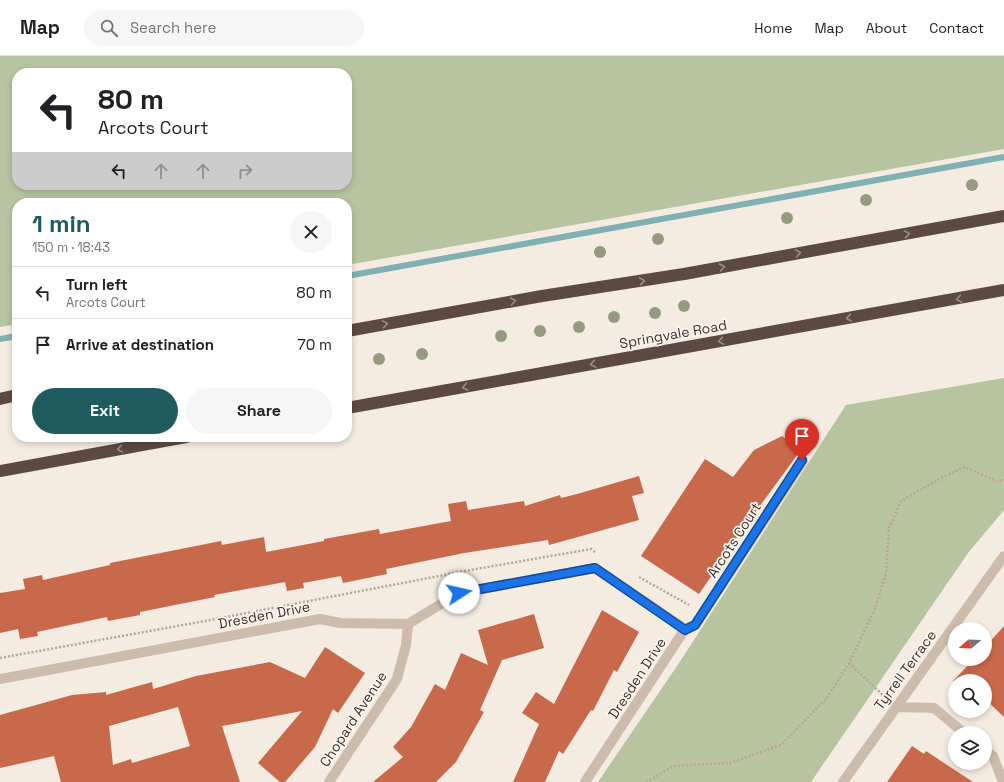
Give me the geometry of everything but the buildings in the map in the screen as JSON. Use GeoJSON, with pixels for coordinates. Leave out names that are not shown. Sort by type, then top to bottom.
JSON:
{"type":"FeatureCollection","features":[{"type":"Feature","properties":{"kind":"highway"},"geometry":{"type":"LineString","coordinates":[[352,330],[542,296],[684,274],[1004,216]]}},
{"type":"Feature","properties":{"kind":"highway","name":"Springvale Road"},"geometry":{"type":"LineString","coordinates":[[352,407],[1004,290]]}},
{"type":"Feature","properties":{"kind":"highway"},"geometry":{"type":"LineString","coordinates":[[0,399],[12,396]]}},
{"type":"Feature","properties":{"kind":"highway"},"geometry":{"type":"LineString","coordinates":[[0,471],[159,442]]}},
{"type":"Feature","properties":{"kind":"street","name":"Arcots Court"},"geometry":{"type":"LineString","coordinates":[[685,630],[695,625],[802,460]]}},
{"type":"Feature","properties":{"kind":"street","name":"Tyrrell Terrace"},"geometry":{"type":"LineString","coordinates":[[843,782],[1004,556]]}},
{"type":"Feature","properties":{"kind":"street","name":"Dresden Drive"},"geometry":{"type":"LineString","coordinates":[[0,679],[320,619],[340,623],[408,624],[459,593],[595,568],[685,630],[585,782]]}},
{"type":"Feature","properties":{"kind":"street","name":"Chopard Avenue"},"geometry":{"type":"LineString","coordinates":[[329,782],[397,679],[406,645],[408,624]]}},
{"type":"Feature","properties":{"kind":"street"},"geometry":{"type":"LineString","coordinates":[[896,707],[934,708],[956,726]]}},
{"type":"Feature","properties":{"kind":"street"},"geometry":{"type":"LineString","coordinates":[[992,755],[1003,782]]}},
{"type":"Feature","properties":{"kind":"path"},"geometry":{"type":"LineString","coordinates":[[646,782],[674,766],[730,763],[781,745],[827,698],[849,663],[874,611],[886,574],[889,528],[901,501],[943,477],[965,467],[998,482],[1004,480]]}},
{"type":"Feature","properties":{"kind":"path"},"geometry":{"type":"LineString","coordinates":[[0,658],[205,621],[465,571],[591,549],[596,552]]}},
{"type":"Feature","properties":{"kind":"path"},"geometry":{"type":"LineString","coordinates":[[635,574],[703,613]]}},
{"type":"Feature","properties":{"kind":"path"},"geometry":{"type":"LineString","coordinates":[[849,663],[896,707]]}},
{"type":"Feature","properties":{"kind":"green space"},"geometry":{"type":"Polygon","coordinates":[[[0,56],[1004,56],[1004,149],[352,264],[352,198],[12,198],[12,325],[0,327],[0,56]]]}},
{"type":"Feature","properties":{"kind":"green space"},"geometry":{"type":"Polygon","coordinates":[[[1004,378],[1004,510],[968,553],[811,782],[598,782],[679,663],[846,405],[1004,378]]]}},
{"type":"Feature","properties":{"kind":"waterway"},"geometry":{"type":"LineString","coordinates":[[352,275],[1004,157]]}},
{"type":"Feature","properties":{"kind":"waterway"},"geometry":{"type":"LineString","coordinates":[[0,339],[12,337]]}},
{"type":"Feature","properties":{"kind":"route"},"geometry":{"type":"LineString","coordinates":[[459,593],[595,568],[685,630],[695,625],[802,460]]}}]}
